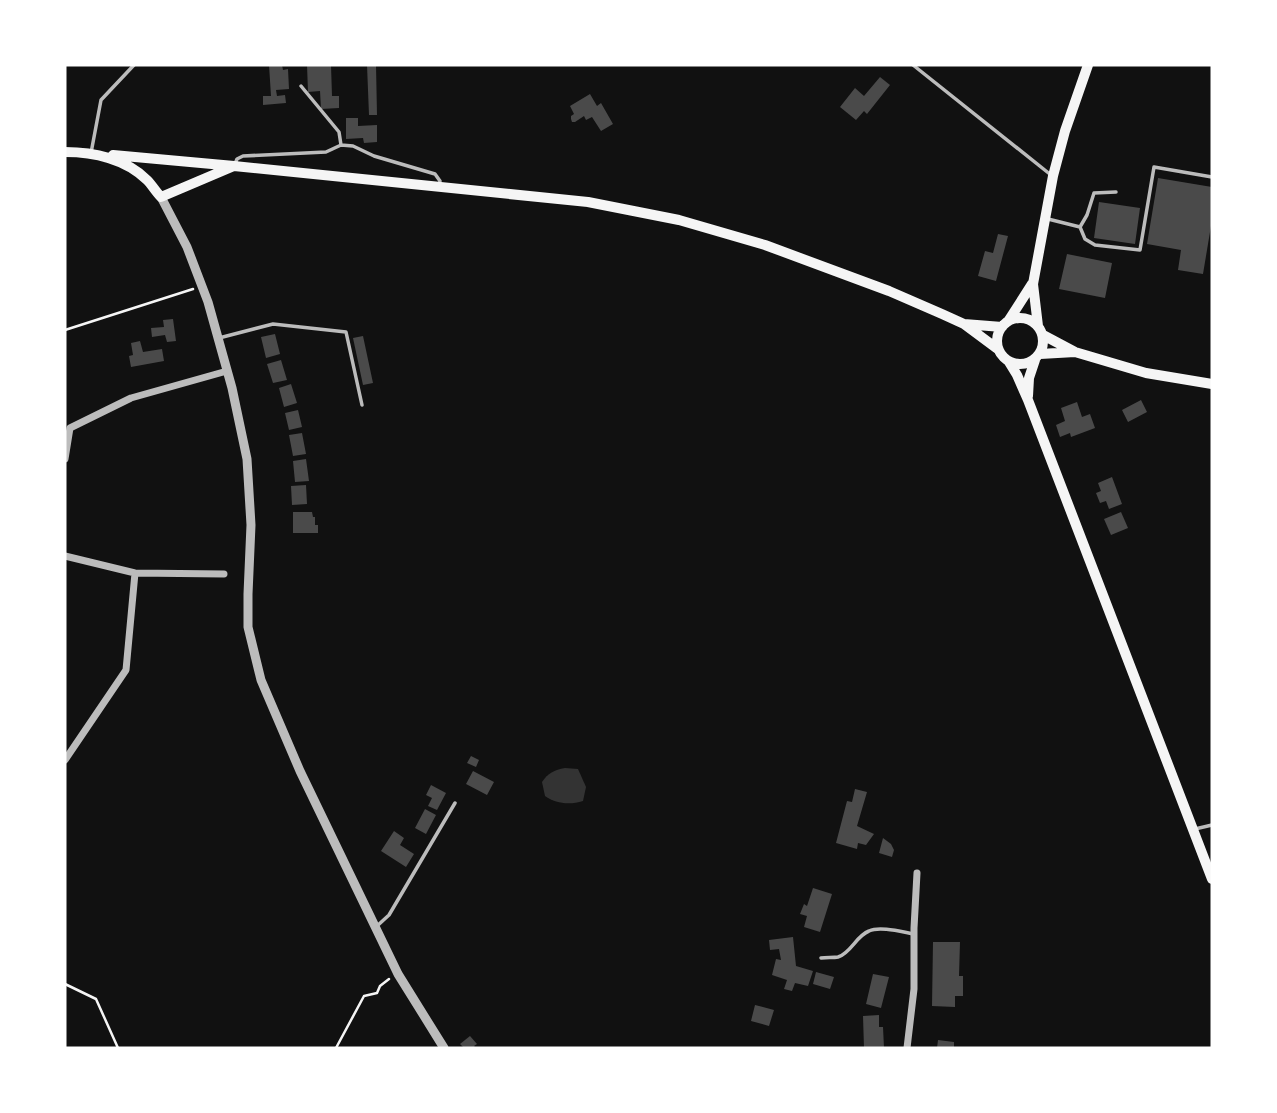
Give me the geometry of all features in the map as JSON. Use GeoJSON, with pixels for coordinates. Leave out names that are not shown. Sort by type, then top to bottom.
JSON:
{"type":"FeatureCollection","features":[{"type":"Feature","properties":{"kind":"main road"},"geometry":{"type":"LineString","coordinates":[[1028,400],[1029,378],[1043,348],[1033,284],[1053,176],[1088,65]]}},
{"type":"Feature","properties":{"kind":"main road"},"geometry":{"type":"LineString","coordinates":[[65,152],[234,166],[588,202],[679,220],[765,245],[889,291],[964,324],[999,350]]}},
{"type":"Feature","properties":{"kind":"main road"},"geometry":{"type":"LineString","coordinates":[[91,153],[125,163],[147,179],[161,198],[234,166]]}},
{"type":"Feature","properties":{"kind":"main road"},"geometry":{"type":"LineString","coordinates":[[1033,284],[997,338],[999,350],[1017,375],[1028,400],[1212,879]]}},
{"type":"Feature","properties":{"kind":"main road"},"geometry":{"type":"LineString","coordinates":[[964,324],[1005,323],[1015,318],[1028,319],[1075,352],[1146,373],[1212,384]]}},
{"type":"Feature","properties":{"kind":"main road"},"geometry":{"type":"LineString","coordinates":[[1009,362],[1022,365],[1037,357],[1075,352]]}},
{"type":"Feature","properties":{"kind":"street"},"geometry":{"type":"LineString","coordinates":[[161,198],[187,247],[202,286],[227,371],[247,459],[251,525],[248,627],[261,680],[300,771],[398,974],[444,1048]]}},
{"type":"Feature","properties":{"kind":"street"},"geometry":{"type":"LineString","coordinates":[[65,459],[70,428],[131,398],[227,371]]}},
{"type":"Feature","properties":{"kind":"street"},"geometry":{"type":"LineString","coordinates":[[65,556],[135,573],[224,575]]}},
{"type":"Feature","properties":{"kind":"street"},"geometry":{"type":"LineString","coordinates":[[65,760],[126,670],[135,573]]}},
{"type":"Feature","properties":{"kind":"street"},"geometry":{"type":"LineString","coordinates":[[907,1048],[914,989],[917,873]]}},
{"type":"Feature","properties":{"kind":"lane"},"geometry":{"type":"LineString","coordinates":[[91,153],[101,100],[134,65]]}},
{"type":"Feature","properties":{"kind":"lane"},"geometry":{"type":"LineString","coordinates":[[913,65],[1053,176]]}},
{"type":"Feature","properties":{"kind":"lane"},"geometry":{"type":"LineString","coordinates":[[302,86],[339,132],[341,145]]}},
{"type":"Feature","properties":{"kind":"lane"},"geometry":{"type":"LineString","coordinates":[[234,166],[237,159],[243,156],[326,152],[341,145],[353,146],[374,156],[435,174],[440,181],[439,187]]}},
{"type":"Feature","properties":{"kind":"lane"},"geometry":{"type":"LineString","coordinates":[[1080,227],[1085,239],[1095,246],[1140,250],[1154,167],[1212,177]]}},
{"type":"Feature","properties":{"kind":"lane"},"geometry":{"type":"LineString","coordinates":[[1080,227],[1094,193],[1116,192]]}},
{"type":"Feature","properties":{"kind":"lane"},"geometry":{"type":"LineString","coordinates":[[1046,219],[1080,227]]}},
{"type":"Feature","properties":{"kind":"lane"},"geometry":{"type":"LineString","coordinates":[[218,338],[273,324],[346,332],[362,405]]}},
{"type":"Feature","properties":{"kind":"lane"},"geometry":{"type":"LineString","coordinates":[[376,928],[389,915],[456,803]]}},
{"type":"Feature","properties":{"kind":"lane"},"geometry":{"type":"LineString","coordinates":[[1193,830],[1212,825]]}},
{"type":"Feature","properties":{"kind":"lane"},"geometry":{"type":"LineString","coordinates":[[821,957],[843,954],[871,930],[897,930],[914,934]]}},
{"type":"Feature","properties":{"kind":"path"},"geometry":{"type":"LineString","coordinates":[[65,330],[202,286]]}},
{"type":"Feature","properties":{"kind":"path"},"geometry":{"type":"LineString","coordinates":[[336,1048],[364,996],[377,993],[380,986],[389,979]]}},
{"type":"Feature","properties":{"kind":"path"},"geometry":{"type":"LineString","coordinates":[[65,984],[96,999],[118,1048]]}},
{"type":"Feature","properties":{"kind":"shaded area"},"geometry":{"type":"Polygon","coordinates":[[[565,768],[578,769],[586,787],[583,801],[563,803],[545,796],[542,782],[552,772],[565,768]]]}},
{"type":"Feature","properties":{"kind":"building"},"geometry":{"type":"Polygon","coordinates":[[[269,65],[282,65],[283,70],[288,69],[289,89],[276,90],[277,96],[285,95],[286,103],[263,105],[263,96],[271,96],[269,65]]]}},
{"type":"Feature","properties":{"kind":"building"},"geometry":{"type":"Polygon","coordinates":[[[307,65],[331,65],[332,96],[339,96],[339,108],[321,109],[320,91],[308,92],[307,65]]]}},
{"type":"Feature","properties":{"kind":"building"},"geometry":{"type":"Polygon","coordinates":[[[367,65],[376,65],[377,115],[369,115],[367,65]]]}},
{"type":"Feature","properties":{"kind":"building"},"geometry":{"type":"Polygon","coordinates":[[[880,77],[890,85],[867,114],[864,111],[856,120],[840,107],[855,88],[864,96],[880,77]]]}},
{"type":"Feature","properties":{"kind":"building"},"geometry":{"type":"Polygon","coordinates":[[[590,94],[597,106],[601,103],[613,124],[601,131],[592,117],[586,120],[584,116],[575,122],[571,119],[574,114],[570,106],[590,94]]]}},
{"type":"Feature","properties":{"kind":"building"},"geometry":{"type":"Polygon","coordinates":[[[346,118],[358,118],[358,126],[377,125],[377,142],[364,143],[363,138],[346,139],[346,118]]]}},
{"type":"Feature","properties":{"kind":"building"},"geometry":{"type":"Polygon","coordinates":[[[1158,178],[1212,187],[1212,220],[1203,274],[1178,270],[1181,250],[1147,244],[1158,178]]]}},
{"type":"Feature","properties":{"kind":"building"},"geometry":{"type":"Polygon","coordinates":[[[1099,202],[1140,208],[1135,244],[1094,238],[1099,202]]]}},
{"type":"Feature","properties":{"kind":"building"},"geometry":{"type":"Polygon","coordinates":[[[998,234],[1008,236],[996,281],[978,276],[985,251],[993,253],[998,234]]]}},
{"type":"Feature","properties":{"kind":"building"},"geometry":{"type":"Polygon","coordinates":[[[1067,254],[1112,263],[1105,298],[1059,289],[1067,254]]]}},
{"type":"Feature","properties":{"kind":"building"},"geometry":{"type":"Polygon","coordinates":[[[173,319],[176,341],[167,342],[165,335],[152,337],[151,328],[164,327],[163,320],[173,319]]]}},
{"type":"Feature","properties":{"kind":"building"},"geometry":{"type":"Polygon","coordinates":[[[275,334],[280,354],[266,358],[261,337],[275,334]]]}},
{"type":"Feature","properties":{"kind":"building"},"geometry":{"type":"Polygon","coordinates":[[[363,336],[373,383],[363,385],[353,338],[363,336]]]}},
{"type":"Feature","properties":{"kind":"building"},"geometry":{"type":"Polygon","coordinates":[[[140,341],[143,352],[162,349],[164,361],[131,367],[131,343],[140,341]]]}},
{"type":"Feature","properties":{"kind":"building"},"geometry":{"type":"Polygon","coordinates":[[[281,360],[287,380],[273,383],[267,364],[281,360]]]}},
{"type":"Feature","properties":{"kind":"building"},"geometry":{"type":"Polygon","coordinates":[[[291,384],[297,403],[284,407],[279,388],[291,384]]]}},
{"type":"Feature","properties":{"kind":"building"},"geometry":{"type":"Polygon","coordinates":[[[1141,400],[1147,412],[1128,422],[1122,410],[1141,400]]]}},
{"type":"Feature","properties":{"kind":"building"},"geometry":{"type":"Polygon","coordinates":[[[1077,402],[1082,417],[1090,414],[1095,428],[1071,437],[1070,433],[1060,437],[1056,425],[1065,421],[1061,408],[1077,402]]]}},
{"type":"Feature","properties":{"kind":"building"},"geometry":{"type":"Polygon","coordinates":[[[298,410],[302,427],[289,430],[285,413],[298,410]]]}},
{"type":"Feature","properties":{"kind":"building"},"geometry":{"type":"Polygon","coordinates":[[[302,433],[306,454],[293,456],[289,435],[302,433]]]}},
{"type":"Feature","properties":{"kind":"building"},"geometry":{"type":"Polygon","coordinates":[[[306,459],[309,481],[295,482],[293,461],[306,459]]]}},
{"type":"Feature","properties":{"kind":"building"},"geometry":{"type":"Polygon","coordinates":[[[1112,477],[1122,504],[1109,509],[1106,501],[1100,503],[1096,493],[1101,491],[1098,483],[1112,477]]]}},
{"type":"Feature","properties":{"kind":"building"},"geometry":{"type":"Polygon","coordinates":[[[306,485],[307,504],[292,505],[291,486],[306,485]]]}},
{"type":"Feature","properties":{"kind":"building"},"geometry":{"type":"Polygon","coordinates":[[[293,512],[312,512],[315,525],[318,525],[318,533],[293,533],[293,512]]]}},
{"type":"Feature","properties":{"kind":"building"},"geometry":{"type":"Polygon","coordinates":[[[1121,512],[1128,528],[1111,535],[1104,519],[1121,512]]]}},
{"type":"Feature","properties":{"kind":"building"},"geometry":{"type":"Polygon","coordinates":[[[471,756],[479,760],[476,767],[467,763],[471,756]]]}},
{"type":"Feature","properties":{"kind":"building"},"geometry":{"type":"Polygon","coordinates":[[[473,771],[494,782],[487,795],[466,784],[473,771]]]}},
{"type":"Feature","properties":{"kind":"building"},"geometry":{"type":"Polygon","coordinates":[[[431,785],[446,793],[437,810],[428,806],[432,798],[426,795],[431,785]]]}},
{"type":"Feature","properties":{"kind":"building"},"geometry":{"type":"Polygon","coordinates":[[[855,789],[867,792],[857,826],[874,834],[866,845],[858,843],[857,849],[836,843],[847,801],[852,802],[855,789]]]}},
{"type":"Feature","properties":{"kind":"building"},"geometry":{"type":"Polygon","coordinates":[[[425,809],[436,815],[426,834],[415,828],[425,809]]]}},
{"type":"Feature","properties":{"kind":"building"},"geometry":{"type":"Polygon","coordinates":[[[394,831],[404,838],[400,845],[414,854],[406,867],[381,851],[394,831]]]}},
{"type":"Feature","properties":{"kind":"building"},"geometry":{"type":"Polygon","coordinates":[[[883,838],[894,850],[892,857],[879,853],[883,838]]]}},
{"type":"Feature","properties":{"kind":"building"},"geometry":{"type":"Polygon","coordinates":[[[813,888],[832,894],[820,932],[804,927],[807,916],[800,914],[804,904],[807,906],[813,888]]]}},
{"type":"Feature","properties":{"kind":"building"},"geometry":{"type":"Polygon","coordinates":[[[793,937],[796,966],[813,971],[808,986],[795,983],[792,991],[784,989],[787,980],[772,975],[776,959],[781,960],[779,949],[770,950],[769,940],[793,937]]]}},
{"type":"Feature","properties":{"kind":"building"},"geometry":{"type":"Polygon","coordinates":[[[933,942],[960,942],[959,976],[963,976],[963,996],[955,996],[955,1007],[932,1006],[933,942]]]}},
{"type":"Feature","properties":{"kind":"building"},"geometry":{"type":"Polygon","coordinates":[[[816,972],[834,977],[830,989],[813,984],[816,972]]]}},
{"type":"Feature","properties":{"kind":"building"},"geometry":{"type":"Polygon","coordinates":[[[873,974],[889,977],[881,1008],[866,1004],[873,974]]]}},
{"type":"Feature","properties":{"kind":"building"},"geometry":{"type":"Polygon","coordinates":[[[755,1005],[774,1010],[769,1026],[751,1021],[755,1005]]]}},
{"type":"Feature","properties":{"kind":"building"},"geometry":{"type":"Polygon","coordinates":[[[879,1015],[879,1027],[883,1027],[884,1048],[864,1048],[863,1016],[879,1015]]]}},
{"type":"Feature","properties":{"kind":"building"},"geometry":{"type":"Polygon","coordinates":[[[470,1036],[477,1044],[474,1046],[476,1048],[464,1048],[460,1044],[470,1036]]]}},
{"type":"Feature","properties":{"kind":"building"},"geometry":{"type":"Polygon","coordinates":[[[938,1040],[954,1042],[954,1048],[937,1048],[938,1040]]]}}]}
